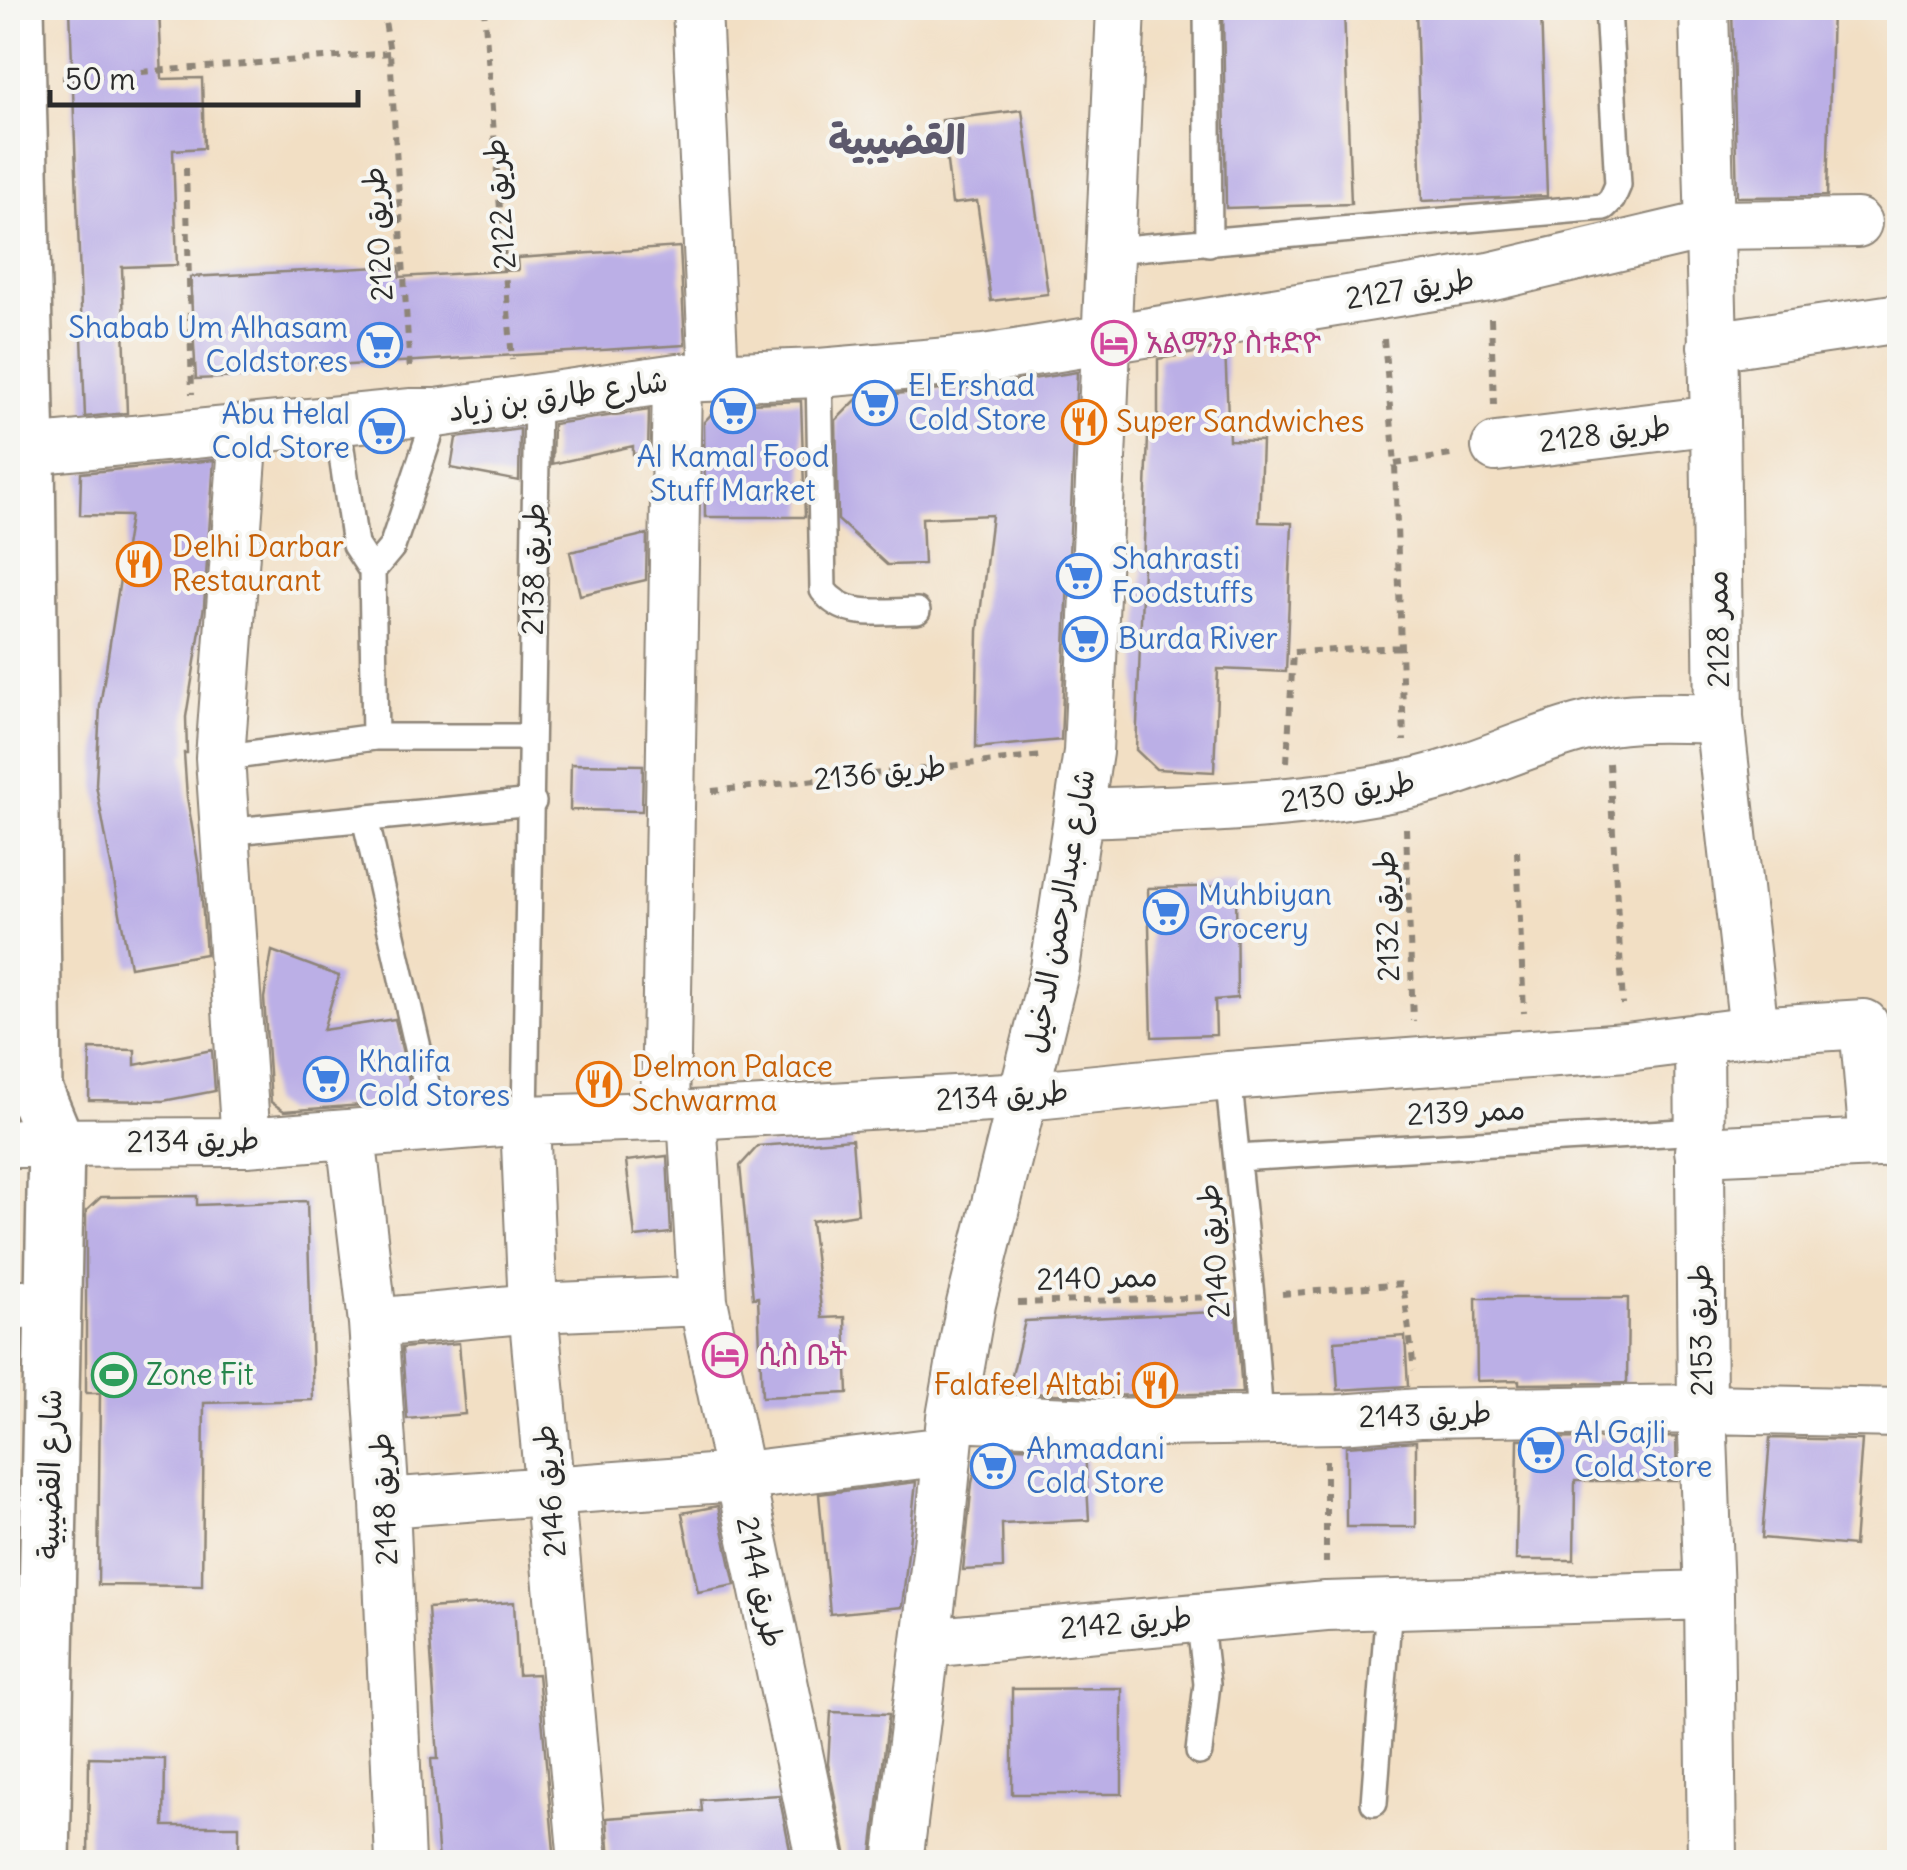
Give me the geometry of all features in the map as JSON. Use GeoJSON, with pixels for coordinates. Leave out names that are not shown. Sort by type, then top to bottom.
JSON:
{"type":"FeatureCollection","features":[{"type":"Feature","properties":{"kind":"street","name":"شارع القضيبية"},"geometry":{"type":"LineString","coordinates":[[16,8],[18,824],[25,1070],[37,1143],[22,1842]]}},
{"type":"Feature","properties":{"kind":"street"},"geometry":{"type":"LineString","coordinates":[[678,1115],[671,795],[696,377],[697,8]]}},
{"type":"Feature","properties":{"kind":"street","name":"شارع عبدالرحمن الدخيل"},"geometry":{"type":"LineString","coordinates":[[898,1862],[948,1434],[971,1304],[1055,968],[1081,814],[1088,752],[1121,8]]}},
{"type":"Feature","properties":{"kind":"street"},"geometry":{"type":"LineString","coordinates":[[1704,8],[1709,226]]}},
{"type":"Feature","properties":{"kind":"street","name":"طريق 2127"},"geometry":{"type":"LineString","coordinates":[[1108,336],[1489,276],[1709,226],[1856,222]]}},
{"type":"Feature","properties":{"kind":"street","name":"ممر 2128"},"geometry":{"type":"LineString","coordinates":[[1709,226],[1719,718],[1754,1031]]}},
{"type":"Feature","properties":{"kind":"street"},"geometry":{"type":"LineString","coordinates":[[1712,346],[1900,318]]}},
{"type":"Feature","properties":{"kind":"street","name":"شارع طارق بن زياد"},"geometry":{"type":"LineString","coordinates":[[17,451],[425,413],[696,377],[818,373],[984,359],[1108,336]]}},
{"type":"Feature","properties":{"kind":"street","name":"طريق 2128"},"geometry":{"type":"LineString","coordinates":[[1496,448],[1715,420]]}},
{"type":"Feature","properties":{"kind":"street"},"geometry":{"type":"LineString","coordinates":[[244,432],[220,758],[246,1142]]}},
{"type":"Feature","properties":{"kind":"street","name":"طريق 2130"},"geometry":{"type":"LineString","coordinates":[[1081,814],[1284,805],[1463,771],[1503,752],[1606,722],[1719,718]]}},
{"type":"Feature","properties":{"kind":"street","name":"طريق 2134"},"geometry":{"type":"LineString","coordinates":[[37,1143],[246,1142],[525,1120],[1025,1096],[1864,1024],[1886,1142]]}},
{"type":"Feature","properties":{"kind":"street","name":"طريق 2153"},"geometry":{"type":"LineString","coordinates":[[1699,1037],[1712,1862]]}},
{"type":"Feature","properties":{"kind":"street","name":"طريق 2144"},"geometry":{"type":"LineString","coordinates":[[678,1115],[703,1301],[821,1862]]}},
{"type":"Feature","properties":{"kind":"street","name":"طريق 2146"},"geometry":{"type":"LineString","coordinates":[[525,1120],[533,1308],[582,1862]]}},
{"type":"Feature","properties":{"kind":"street","name":"طريق 2148"},"geometry":{"type":"LineString","coordinates":[[350,1136],[372,1323],[385,1503],[400,1862]]}},
{"type":"Feature","properties":{"kind":"street"},"geometry":{"type":"LineString","coordinates":[[1699,1141],[1886,1142]]}},
{"type":"Feature","properties":{"kind":"street","name":"شارع القضيبية"},"geometry":{"type":"LineString","coordinates":[[22,1842],[23,1541],[14,1304],[37,1143]]}},
{"type":"Feature","properties":{"kind":"street"},"geometry":{"type":"LineString","coordinates":[[372,1323],[533,1308],[703,1301]]}},
{"type":"Feature","properties":{"kind":"street","name":"طريق 2143"},"geometry":{"type":"LineString","coordinates":[[385,1503],[737,1477],[948,1434],[1097,1423],[1702,1409],[1900,1413]]}},
{"type":"Feature","properties":{"kind":"street","name":"طريق 2142"},"geometry":{"type":"LineString","coordinates":[[926,1643],[1326,1606],[1709,1595]]}},
{"type":"Feature","properties":{"kind":"lane"},"geometry":{"type":"LineString","coordinates":[[1207,8],[1209,244]]}},
{"type":"Feature","properties":{"kind":"lane"},"geometry":{"type":"LineString","coordinates":[[1112,250],[1604,207],[1618,184],[1608,8]]}},
{"type":"Feature","properties":{"kind":"lane"},"geometry":{"type":"LineString","coordinates":[[818,373],[822,590],[832,603],[851,611],[917,611]]}},
{"type":"Feature","properties":{"kind":"lane","name":"طريق 2138"},"geometry":{"type":"LineString","coordinates":[[525,1120],[533,802],[526,401]]}},
{"type":"Feature","properties":{"kind":"lane"},"geometry":{"type":"LineString","coordinates":[[372,571],[392,547],[425,413]]}},
{"type":"Feature","properties":{"kind":"lane"},"geometry":{"type":"LineString","coordinates":[[336,421],[355,545],[372,571],[375,737]]}},
{"type":"Feature","properties":{"kind":"lane"},"geometry":{"type":"LineString","coordinates":[[220,758],[375,737],[532,738]]}},
{"type":"Feature","properties":{"kind":"lane"},"geometry":{"type":"LineString","coordinates":[[224,832],[533,802]]}},
{"type":"Feature","properties":{"kind":"lane"},"geometry":{"type":"LineString","coordinates":[[365,818],[436,1126]]}},
{"type":"Feature","properties":{"kind":"lane","name":"طريق 2140"},"geometry":{"type":"LineString","coordinates":[[1228,1076],[1260,1420]]}},
{"type":"Feature","properties":{"kind":"lane","name":"ممر 2139"},"geometry":{"type":"LineString","coordinates":[[1238,1158],[1699,1141]]}},
{"type":"Feature","properties":{"kind":"lane"},"geometry":{"type":"LineString","coordinates":[[1374,1803],[1388,1604]]}},
{"type":"Feature","properties":{"kind":"lane"},"geometry":{"type":"LineString","coordinates":[[1199,1616],[1207,1684],[1200,1752]]}},
{"type":"Feature","properties":{"kind":"path","name":"طريق 2120"},"geometry":{"type":"LineString","coordinates":[[383,8],[425,413]]}},
{"type":"Feature","properties":{"kind":"path","name":"طريق 2122"},"geometry":{"type":"LineString","coordinates":[[484,8],[526,401]]}},
{"type":"Feature","properties":{"kind":"path"},"geometry":{"type":"LineString","coordinates":[[17,82],[390,53]]}},
{"type":"Feature","properties":{"kind":"path"},"geometry":{"type":"LineString","coordinates":[[186,168],[193,436]]}},
{"type":"Feature","properties":{"kind":"path","name":"طريق 2128"},"geometry":{"type":"LineString","coordinates":[[1395,464],[1496,448],[1489,276]]}},
{"type":"Feature","properties":{"kind":"path","name":"طريق 2132"},"geometry":{"type":"LineString","coordinates":[[1380,293],[1395,464],[1414,1064]]}},
{"type":"Feature","properties":{"kind":"path"},"geometry":{"type":"LineString","coordinates":[[1284,805],[1293,652],[1402,647]]}},
{"type":"Feature","properties":{"kind":"path"},"geometry":{"type":"LineString","coordinates":[[1606,722],[1626,1047]]}},
{"type":"Feature","properties":{"kind":"path","name":"طريق 2136"},"geometry":{"type":"LineString","coordinates":[[671,795],[1088,752]]}},
{"type":"Feature","properties":{"kind":"path"},"geometry":{"type":"LineString","coordinates":[[1517,851],[1525,1054]]}},
{"type":"Feature","properties":{"kind":"path","name":"ممر 2140"},"geometry":{"type":"LineString","coordinates":[[971,1304],[1251,1296],[1403,1284],[1420,1413]]}},
{"type":"Feature","properties":{"kind":"path"},"geometry":{"type":"LineString","coordinates":[[1326,1419],[1326,1606]]}},
{"type":"Feature","properties":{"kind":"building"},"geometry":{"type":"Polygon","coordinates":[[[70,8],[159,8],[162,79],[202,78],[204,148],[173,150],[177,265],[122,267],[127,413],[85,417],[70,8]]]}},
{"type":"Feature","properties":{"kind":"building"},"geometry":{"type":"Polygon","coordinates":[[[1223,8],[1344,8],[1351,204],[1226,208],[1223,8]]]}},
{"type":"Feature","properties":{"kind":"building"},"geometry":{"type":"Polygon","coordinates":[[[1416,8],[1541,8],[1547,196],[1422,201],[1416,8]]]}},
{"type":"Feature","properties":{"kind":"building"},"geometry":{"type":"Polygon","coordinates":[[[1732,8],[1832,8],[1827,196],[1737,197],[1732,8]]]}},
{"type":"Feature","properties":{"kind":"building"},"geometry":{"type":"Polygon","coordinates":[[[1022,110],[1048,294],[991,301],[977,201],[952,204],[942,120],[1022,110]]]}},
{"type":"Feature","properties":{"kind":"building"},"geometry":{"type":"Polygon","coordinates":[[[680,247],[685,345],[266,370],[266,376],[196,379],[190,277],[399,266],[400,277],[518,270],[517,258],[680,247]]]}},
{"type":"Feature","properties":{"kind":"building"},"geometry":{"type":"Polygon","coordinates":[[[1225,348],[1229,440],[1262,441],[1259,522],[1292,523],[1286,672],[1218,669],[1214,772],[1156,769],[1136,750],[1148,437],[1158,437],[1158,359],[1225,348]]]}},
{"type":"Feature","properties":{"kind":"building"},"geometry":{"type":"Polygon","coordinates":[[[1077,372],[1061,740],[976,748],[978,631],[992,515],[922,518],[924,564],[887,565],[838,520],[836,420],[859,397],[988,386],[1077,372]]]}},
{"type":"Feature","properties":{"kind":"building"},"geometry":{"type":"Polygon","coordinates":[[[801,401],[805,517],[705,517],[704,422],[721,404],[801,401]]]}},
{"type":"Feature","properties":{"kind":"building"},"geometry":{"type":"Polygon","coordinates":[[[649,410],[648,454],[633,454],[633,446],[552,464],[553,424],[649,410]]]}},
{"type":"Feature","properties":{"kind":"building"},"geometry":{"type":"Polygon","coordinates":[[[520,429],[519,481],[451,468],[456,438],[520,429]]]}},
{"type":"Feature","properties":{"kind":"building"},"geometry":{"type":"Polygon","coordinates":[[[214,460],[204,606],[184,753],[206,954],[130,967],[96,785],[100,706],[130,516],[80,515],[81,473],[214,460]]]}},
{"type":"Feature","properties":{"kind":"building"},"geometry":{"type":"Polygon","coordinates":[[[647,534],[646,580],[580,595],[570,552],[647,534]]]}},
{"type":"Feature","properties":{"kind":"building"},"geometry":{"type":"Polygon","coordinates":[[[571,764],[643,765],[642,811],[570,810],[571,764]]]}},
{"type":"Feature","properties":{"kind":"building"},"geometry":{"type":"Polygon","coordinates":[[[1236,886],[1237,998],[1215,1000],[1216,1035],[1152,1037],[1148,888],[1236,886]]]}},
{"type":"Feature","properties":{"kind":"building"},"geometry":{"type":"Polygon","coordinates":[[[272,951],[339,976],[323,1030],[395,1019],[414,1101],[284,1111],[271,1102],[264,998],[272,951]]]}},
{"type":"Feature","properties":{"kind":"building"},"geometry":{"type":"Polygon","coordinates":[[[90,1049],[135,1050],[135,1065],[212,1050],[215,1091],[163,1101],[89,1100],[90,1049]]]}},
{"type":"Feature","properties":{"kind":"building"},"geometry":{"type":"Polygon","coordinates":[[[852,1139],[858,1214],[811,1221],[822,1318],[845,1317],[848,1393],[762,1397],[758,1297],[753,1298],[740,1166],[758,1146],[852,1139]]]}},
{"type":"Feature","properties":{"kind":"building"},"geometry":{"type":"Polygon","coordinates":[[[667,1156],[671,1233],[635,1237],[626,1161],[667,1156]]]}},
{"type":"Feature","properties":{"kind":"building"},"geometry":{"type":"Polygon","coordinates":[[[197,1196],[197,1205],[307,1201],[313,1400],[204,1403],[202,1586],[98,1585],[100,1393],[86,1393],[86,1211],[101,1197],[197,1196]]]}},
{"type":"Feature","properties":{"kind":"building"},"geometry":{"type":"Polygon","coordinates":[[[1476,1298],[1628,1298],[1627,1383],[1477,1381],[1476,1298]]]}},
{"type":"Feature","properties":{"kind":"building"},"geometry":{"type":"Polygon","coordinates":[[[1236,1311],[1242,1393],[1097,1396],[1008,1392],[1025,1321],[1236,1311]]]}},
{"type":"Feature","properties":{"kind":"building"},"geometry":{"type":"Polygon","coordinates":[[[1405,1336],[1408,1386],[1338,1390],[1335,1341],[1405,1336]]]}},
{"type":"Feature","properties":{"kind":"building"},"geometry":{"type":"Polygon","coordinates":[[[459,1343],[465,1414],[407,1419],[402,1348],[459,1343]]]}},
{"type":"Feature","properties":{"kind":"building"},"geometry":{"type":"Polygon","coordinates":[[[1676,1437],[1677,1481],[1575,1481],[1574,1560],[1516,1560],[1518,1439],[1676,1437]]]}},
{"type":"Feature","properties":{"kind":"building"},"geometry":{"type":"Polygon","coordinates":[[[1770,1438],[1862,1440],[1854,1546],[1762,1538],[1770,1438]]]}},
{"type":"Feature","properties":{"kind":"building"},"geometry":{"type":"Polygon","coordinates":[[[1416,1441],[1416,1527],[1346,1527],[1346,1446],[1416,1441]]]}},
{"type":"Feature","properties":{"kind":"building"},"geometry":{"type":"Polygon","coordinates":[[[996,1446],[1085,1450],[1089,1520],[1002,1524],[1003,1568],[963,1570],[972,1483],[980,1450],[995,1450],[996,1446]]]}},
{"type":"Feature","properties":{"kind":"building"},"geometry":{"type":"Polygon","coordinates":[[[916,1482],[902,1607],[830,1614],[819,1494],[916,1482]]]}},
{"type":"Feature","properties":{"kind":"building"},"geometry":{"type":"Polygon","coordinates":[[[718,1506],[735,1585],[698,1592],[682,1513],[718,1506]]]}},
{"type":"Feature","properties":{"kind":"building"},"geometry":{"type":"Polygon","coordinates":[[[514,1602],[518,1675],[538,1674],[555,1862],[439,1862],[431,1759],[438,1759],[428,1608],[514,1602]]]}},
{"type":"Feature","properties":{"kind":"building"},"geometry":{"type":"Polygon","coordinates":[[[1122,1688],[1122,1794],[1012,1794],[1012,1689],[1122,1688]]]}},
{"type":"Feature","properties":{"kind":"building"},"geometry":{"type":"Polygon","coordinates":[[[831,1712],[889,1714],[871,1862],[848,1862],[828,1764],[831,1712]]]}},
{"type":"Feature","properties":{"kind":"building"},"geometry":{"type":"Polygon","coordinates":[[[89,1757],[165,1759],[164,1826],[239,1826],[239,1862],[88,1862],[89,1757]]]}},
{"type":"Feature","properties":{"kind":"building"},"geometry":{"type":"Polygon","coordinates":[[[779,1795],[790,1862],[610,1862],[607,1818],[702,1811],[701,1800],[779,1795]]]}},
{"type":"Feature","properties":{"kind":"place","name":"አልማንያ ስቱድዮ"},"geometry":{"type":"Point","coordinates":[1114,343]}},
{"type":"Feature","properties":{"kind":"place","name":"Shabab Um Alhasam Coldstores"},"geometry":{"type":"Point","coordinates":[380,345]}},
{"type":"Feature","properties":{"kind":"place","name":"El Ershad Cold Store"},"geometry":{"type":"Point","coordinates":[875,403]}},
{"type":"Feature","properties":{"kind":"place","name":"Al Kamal Food Stuff Market"},"geometry":{"type":"Point","coordinates":[733,411]}},
{"type":"Feature","properties":{"kind":"place","name":"Super Sandwiches"},"geometry":{"type":"Point","coordinates":[1084,422]}},
{"type":"Feature","properties":{"kind":"place","name":"Abu Helal Cold Store"},"geometry":{"type":"Point","coordinates":[382,431]}},
{"type":"Feature","properties":{"kind":"place","name":"Delhi Darbar Restaurant"},"geometry":{"type":"Point","coordinates":[139,564]}},
{"type":"Feature","properties":{"kind":"place","name":"Shahrasti Foodstuffs"},"geometry":{"type":"Point","coordinates":[1079,576]}},
{"type":"Feature","properties":{"kind":"place","name":"Burda River"},"geometry":{"type":"Point","coordinates":[1085,639]}},
{"type":"Feature","properties":{"kind":"place","name":"Muhbiyan Grocery"},"geometry":{"type":"Point","coordinates":[1166,912]}},
{"type":"Feature","properties":{"kind":"place","name":"Khalifa Cold Stores"},"geometry":{"type":"Point","coordinates":[326,1079]}},
{"type":"Feature","properties":{"kind":"place","name":"Delmon Palace Schwarma"},"geometry":{"type":"Point","coordinates":[599,1084]}},
{"type":"Feature","properties":{"kind":"place","name":"ሲስ ቤት"},"geometry":{"type":"Point","coordinates":[725,1355]}},
{"type":"Feature","properties":{"kind":"place","name":"Zone Fit"},"geometry":{"type":"Point","coordinates":[114,1375]}},
{"type":"Feature","properties":{"kind":"place","name":"Falafeel Altabi"},"geometry":{"type":"Point","coordinates":[1155,1385]}},
{"type":"Feature","properties":{"kind":"place","name":"Al Gajli Cold Store"},"geometry":{"type":"Point","coordinates":[1541,1450]}},
{"type":"Feature","properties":{"kind":"place","name":"Ahmadani Cold Store"},"geometry":{"type":"Point","coordinates":[993,1466]}},
{"type":"Feature","properties":{"kind":"district","name":"القضيبية"},"geometry":{"type":"Point","coordinates":[897,140]}}]}
